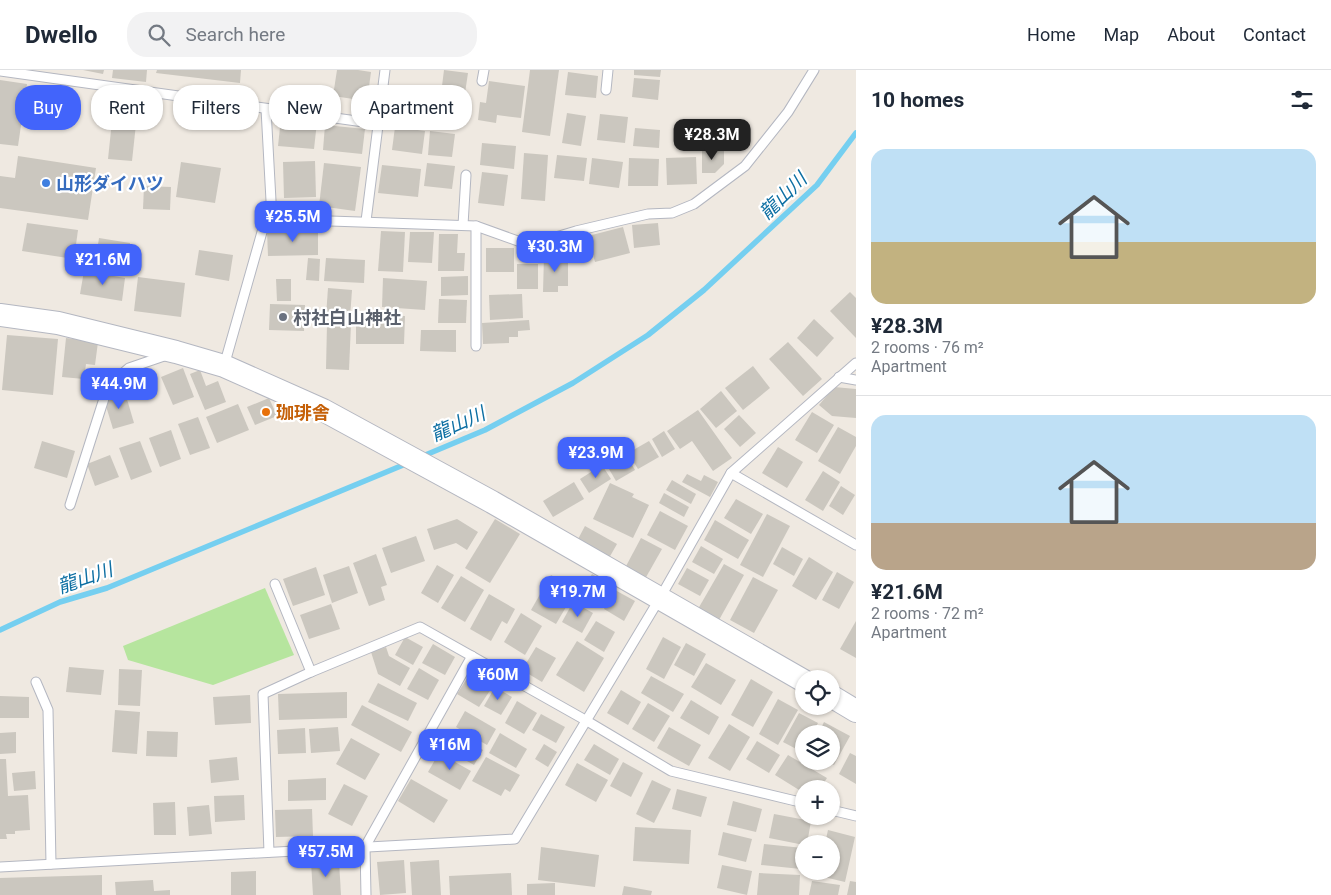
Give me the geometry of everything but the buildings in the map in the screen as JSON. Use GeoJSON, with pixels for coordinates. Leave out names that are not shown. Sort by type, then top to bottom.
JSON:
{"type":"FeatureCollection","features":[{"type":"Feature","properties":{"kind":"street"},"geometry":{"type":"LineString","coordinates":[[0,315],[58,323],[176,352],[224,366],[323,410],[492,502],[795,676]]}},
{"type":"Feature","properties":{"kind":"street"},"geometry":{"type":"LineString","coordinates":[[840,701],[856,711]]}},
{"type":"Feature","properties":{"kind":"lane"},"geometry":{"type":"LineString","coordinates":[[383,85],[385,70]]}},
{"type":"Feature","properties":{"kind":"lane"},"geometry":{"type":"LineString","coordinates":[[482,81],[484,70]]}},
{"type":"Feature","properties":{"kind":"lane"},"geometry":{"type":"LineString","coordinates":[[606,90],[608,70]]}},
{"type":"Feature","properties":{"kind":"lane"},"geometry":{"type":"LineString","coordinates":[[224,366],[264,225],[272,219],[476,226],[529,245],[576,231],[648,214],[672,213],[694,204],[745,166],[788,112],[814,70]]}},
{"type":"Feature","properties":{"kind":"lane"},"geometry":{"type":"LineString","coordinates":[[0,71],[52,74],[266,110],[351,121]]}},
{"type":"Feature","properties":{"kind":"lane"},"geometry":{"type":"LineString","coordinates":[[266,110],[272,219]]}},
{"type":"Feature","properties":{"kind":"lane"},"geometry":{"type":"LineString","coordinates":[[366,221],[377,130]]}},
{"type":"Feature","properties":{"kind":"lane"},"geometry":{"type":"LineString","coordinates":[[463,225],[466,175]]}},
{"type":"Feature","properties":{"kind":"lane"},"geometry":{"type":"LineString","coordinates":[[476,226],[476,346]]}},
{"type":"Feature","properties":{"kind":"lane"},"geometry":{"type":"LineString","coordinates":[[70,505],[108,386],[129,368],[176,352]]}},
{"type":"Feature","properties":{"kind":"lane"},"geometry":{"type":"LineString","coordinates":[[0,867],[515,839],[588,721],[731,473],[856,363]]}},
{"type":"Feature","properties":{"kind":"lane"},"geometry":{"type":"LineString","coordinates":[[839,377],[856,380]]}},
{"type":"Feature","properties":{"kind":"lane"},"geometry":{"type":"LineString","coordinates":[[731,473],[856,544]]}},
{"type":"Feature","properties":{"kind":"lane"},"geometry":{"type":"LineString","coordinates":[[275,584],[311,672]]}},
{"type":"Feature","properties":{"kind":"lane"},"geometry":{"type":"LineString","coordinates":[[269,852],[263,694],[420,627],[588,721],[671,771],[795,801]]}},
{"type":"Feature","properties":{"kind":"lane"},"geometry":{"type":"LineString","coordinates":[[366,895],[365,847],[472,656]]}},
{"type":"Feature","properties":{"kind":"lane"},"geometry":{"type":"LineString","coordinates":[[36,682],[48,710],[51,864]]}},
{"type":"Feature","properties":{"kind":"lane"},"geometry":{"type":"LineString","coordinates":[[840,812],[856,816]]}},
{"type":"Feature","properties":{"kind":"green space"},"geometry":{"type":"Polygon","coordinates":[[[265,588],[294,655],[213,685],[128,660],[123,646],[265,588]]]}},
{"type":"Feature","properties":{"kind":"waterway","name":"龍山川"},"geometry":{"type":"LineString","coordinates":[[423,456],[485,430],[573,383],[648,335],[704,290],[817,185],[856,133]]}},
{"type":"Feature","properties":{"kind":"waterway","name":"龍山川"},"geometry":{"type":"LineString","coordinates":[[0,630],[60,602],[107,588],[408,463]]}},
{"type":"Feature","properties":{"kind":"place","name":"山形ダイハツ"},"geometry":{"type":"Point","coordinates":[46,183]}},
{"type":"Feature","properties":{"kind":"place","name":"村社白山神社"},"geometry":{"type":"Point","coordinates":[283,317]}},
{"type":"Feature","properties":{"kind":"place","name":"珈琲舎"},"geometry":{"type":"Point","coordinates":[266,412]}}]}
